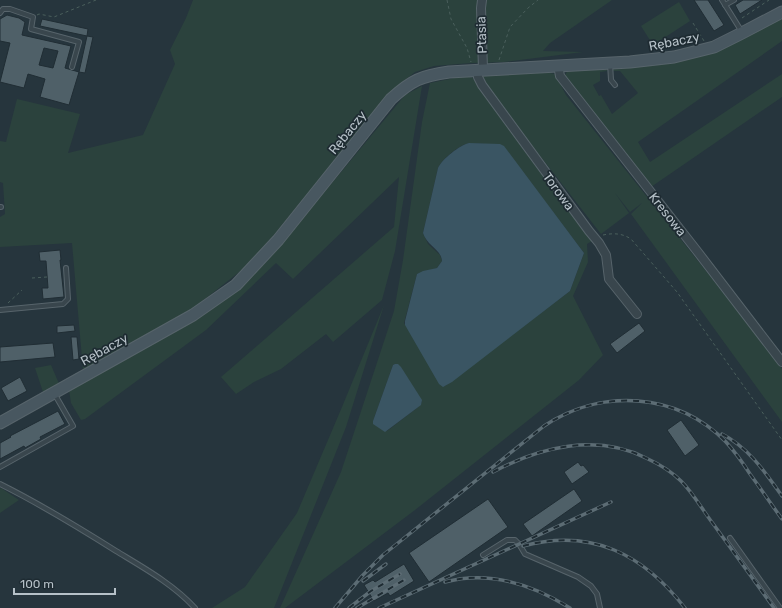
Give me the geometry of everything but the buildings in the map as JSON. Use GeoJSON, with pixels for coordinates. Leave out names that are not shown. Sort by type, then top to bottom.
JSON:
{"type":"FeatureCollection","features":[{"type":"Feature","properties":{"kind":"street","name":"Ptasia"},"geometry":{"type":"LineString","coordinates":[[478,68],[482,0]]}},
{"type":"Feature","properties":{"kind":"street","name":"Rębaczy"},"geometry":{"type":"LineString","coordinates":[[0,423],[193,315],[236,285],[278,240],[392,100],[403,89],[415,81],[429,75],[478,68],[496,69],[630,62],[674,57],[711,48],[782,12]]}},
{"type":"Feature","properties":{"kind":"street","name":"Kresowa"},"geometry":{"type":"LineString","coordinates":[[558,65],[560,76],[697,250],[782,362]]}},
{"type":"Feature","properties":{"kind":"street","name":"Torowa"},"geometry":{"type":"LineString","coordinates":[[478,68],[478,77],[482,85],[606,255],[609,279],[637,314]]}},
{"type":"Feature","properties":{"kind":"lane"},"geometry":{"type":"LineString","coordinates":[[722,0],[743,33]]}},
{"type":"Feature","properties":{"kind":"lane"},"geometry":{"type":"LineString","coordinates":[[726,6],[734,0]]}},
{"type":"Feature","properties":{"kind":"lane"},"geometry":{"type":"LineString","coordinates":[[0,13],[3,9],[10,9],[33,17],[31,29],[79,42],[72,67]]}},
{"type":"Feature","properties":{"kind":"lane"},"geometry":{"type":"LineString","coordinates":[[610,62],[611,80],[615,85]]}},
{"type":"Feature","properties":{"kind":"lane"},"geometry":{"type":"LineString","coordinates":[[1,310],[63,304],[68,299],[66,268]]}},
{"type":"Feature","properties":{"kind":"lane"},"geometry":{"type":"LineString","coordinates":[[0,467],[73,426],[54,393]]}},
{"type":"Feature","properties":{"kind":"lane"},"geometry":{"type":"LineString","coordinates":[[0,484],[27,497],[156,575],[195,608]]}},
{"type":"Feature","properties":{"kind":"lane"},"geometry":{"type":"LineString","coordinates":[[730,538],[780,608]]}},
{"type":"Feature","properties":{"kind":"lane"},"geometry":{"type":"LineString","coordinates":[[483,555],[507,540],[515,540],[525,554],[578,578],[590,586],[597,594],[600,608]]}},
{"type":"Feature","properties":{"kind":"path"},"geometry":{"type":"LineString","coordinates":[[33,17],[39,14],[54,17],[96,0]]}},
{"type":"Feature","properties":{"kind":"path"},"geometry":{"type":"LineString","coordinates":[[447,0],[451,19],[467,48],[470,59],[478,68]]}},
{"type":"Feature","properties":{"kind":"path"},"geometry":{"type":"LineString","coordinates":[[496,69],[510,27],[538,0]]}},
{"type":"Feature","properties":{"kind":"path"},"geometry":{"type":"LineString","coordinates":[[742,18],[769,0]]}},
{"type":"Feature","properties":{"kind":"path"},"geometry":{"type":"LineString","coordinates":[[693,23],[707,45]]}},
{"type":"Feature","properties":{"kind":"path"},"geometry":{"type":"LineString","coordinates":[[595,238],[604,235],[621,234],[631,239],[677,292],[782,440]]}},
{"type":"Feature","properties":{"kind":"path"},"geometry":{"type":"LineString","coordinates":[[32,278],[47,277]]}},
{"type":"Feature","properties":{"kind":"path"},"geometry":{"type":"LineString","coordinates":[[1,310],[22,290]]}},
{"type":"Feature","properties":{"kind":"green space"},"geometry":{"type":"Polygon","coordinates":[[[193,0],[612,0],[550,43],[543,51],[583,52],[504,62],[434,66],[415,72],[388,94],[253,261],[195,307],[83,370],[72,243],[0,247],[0,217],[5,214],[3,183],[0,182],[0,141],[6,142],[17,99],[80,114],[68,153],[143,135],[175,64],[170,50],[193,0]]]}},
{"type":"Feature","properties":{"kind":"green space"},"geometry":{"type":"Polygon","coordinates":[[[679,2],[690,21],[653,45],[641,26],[679,2]]]}},
{"type":"Feature","properties":{"kind":"green space"},"geometry":{"type":"Polygon","coordinates":[[[782,17],[782,41],[638,142],[650,162],[782,74],[782,97],[651,187],[566,81],[565,75],[568,70],[606,69],[607,71],[600,72],[600,81],[593,85],[599,96],[601,95],[612,114],[638,93],[620,71],[612,71],[615,67],[682,59],[782,17]]]}},
{"type":"Feature","properties":{"kind":"green space"},"geometry":{"type":"Polygon","coordinates":[[[535,70],[555,74],[566,95],[772,354],[782,369],[782,422],[631,214],[642,203],[630,212],[615,193],[629,213],[601,234],[482,79],[484,74],[535,70]]]}},
{"type":"Feature","properties":{"kind":"green space"},"geometry":{"type":"Polygon","coordinates":[[[469,75],[474,79],[592,241],[587,244],[588,262],[573,296],[603,355],[579,380],[415,510],[285,608],[280,608],[341,472],[394,311],[403,260],[422,122],[430,83],[469,75]],[[469,143],[451,153],[443,160],[438,168],[423,233],[428,244],[440,255],[442,261],[437,268],[417,274],[404,323],[445,386],[570,291],[584,253],[502,145],[469,143]],[[395,364],[393,365],[373,421],[387,431],[417,408],[422,402],[395,364]]]}},
{"type":"Feature","properties":{"kind":"green space"},"geometry":{"type":"Polygon","coordinates":[[[422,86],[395,251],[382,300],[333,342],[326,334],[281,369],[254,382],[236,394],[221,377],[394,227],[399,177],[293,279],[276,263],[206,330],[85,419],[81,420],[71,403],[69,390],[205,314],[268,260],[405,95],[422,86]]]}},
{"type":"Feature","properties":{"kind":"green space"},"geometry":{"type":"Polygon","coordinates":[[[384,305],[346,427],[274,608],[212,608],[245,587],[297,513],[384,305]]]}},
{"type":"Feature","properties":{"kind":"green space"},"geometry":{"type":"Polygon","coordinates":[[[51,365],[60,386],[44,395],[35,368],[51,365]]]}},
{"type":"Feature","properties":{"kind":"green space"},"geometry":{"type":"Polygon","coordinates":[[[1,488],[19,500],[0,513],[0,489],[1,488]]]}},
{"type":"Feature","properties":{"kind":"water"},"geometry":{"type":"Polygon","coordinates":[[[469,143],[500,144],[504,146],[584,253],[570,291],[452,382],[443,387],[439,384],[405,325],[405,321],[417,274],[437,268],[442,261],[439,253],[423,233],[438,168],[440,164],[452,153],[461,146],[469,143]]]}},
{"type":"Feature","properties":{"kind":"water"},"geometry":{"type":"Polygon","coordinates":[[[398,364],[401,367],[422,400],[421,405],[385,432],[373,424],[373,421],[393,365],[398,364]]]}},
{"type":"Feature","properties":{"kind":"railway"},"geometry":{"type":"LineString","coordinates":[[335,608],[363,575],[383,555],[544,426],[566,414],[590,405],[614,401],[638,401],[662,405],[685,413],[706,425],[733,450],[782,519]]}},
{"type":"Feature","properties":{"kind":"railway"},"geometry":{"type":"LineString","coordinates":[[722,434],[740,446],[756,461],[782,496]]}},
{"type":"Feature","properties":{"kind":"railway"},"geometry":{"type":"LineString","coordinates":[[493,472],[530,456],[568,446],[608,446],[627,450],[651,460],[669,471],[686,486],[774,608]]}},
{"type":"Feature","properties":{"kind":"railway"},"geometry":{"type":"LineString","coordinates":[[379,608],[611,502]]}},
{"type":"Feature","properties":{"kind":"railway"},"geometry":{"type":"LineString","coordinates":[[523,546],[548,541],[572,540],[594,543],[614,550],[633,560],[652,573],[669,589],[685,608]]}},
{"type":"Feature","properties":{"kind":"railway"},"geometry":{"type":"LineString","coordinates":[[363,581],[386,564]]}},
{"type":"Feature","properties":{"kind":"railway"},"geometry":{"type":"LineString","coordinates":[[349,608],[371,591],[400,574]]}},
{"type":"Feature","properties":{"kind":"railway"},"geometry":{"type":"LineString","coordinates":[[445,582],[478,578],[510,582],[541,593],[570,608]]}},
{"type":"Feature","properties":{"kind":"railway"},"geometry":{"type":"LineString","coordinates":[[357,608],[404,580]]}}]}
